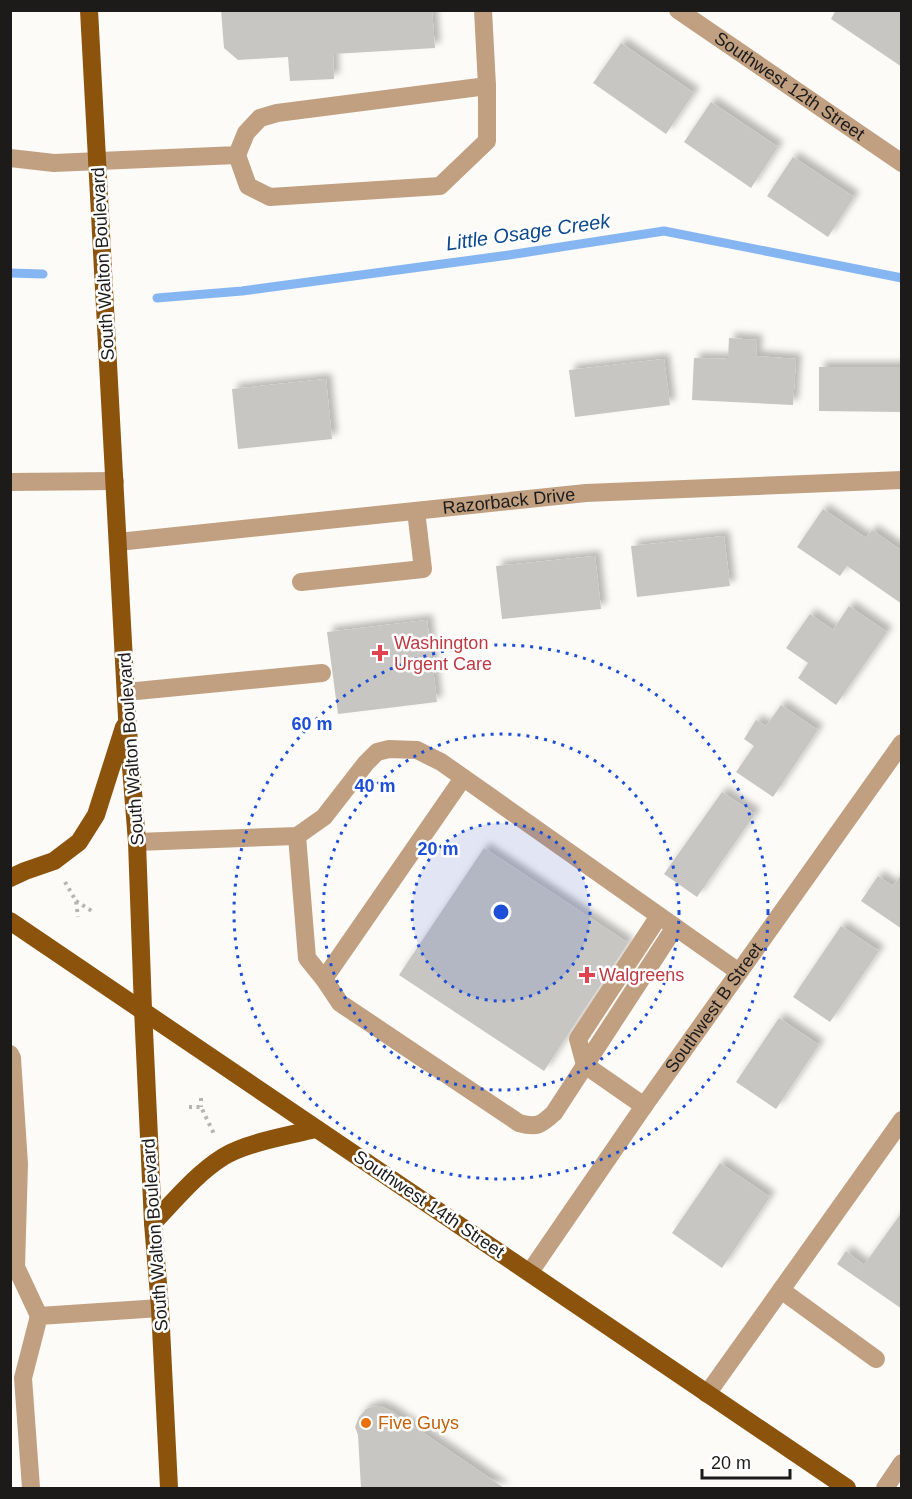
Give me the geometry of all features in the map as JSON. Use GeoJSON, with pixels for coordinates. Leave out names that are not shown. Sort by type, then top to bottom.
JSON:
{"type":"FeatureCollection","features":[{"type":"Feature","properties":{"kind":"main road","name":"South Walton Boulevard"},"geometry":{"type":"LineString","coordinates":[[89,10],[127,717],[137,842],[153,1223],[160,1308],[169,1488]]}},
{"type":"Feature","properties":{"kind":"main road"},"geometry":{"type":"LineString","coordinates":[[10,878],[54,861],[79,843],[96,815],[127,717]]}},
{"type":"Feature","properties":{"kind":"main road","name":"Southwest 14th Street"},"geometry":{"type":"LineString","coordinates":[[10,921],[847,1488]]}},
{"type":"Feature","properties":{"kind":"main road"},"geometry":{"type":"LineString","coordinates":[[153,1223],[192,1182],[225,1156],[251,1145],[316,1128]]}},
{"type":"Feature","properties":{"kind":"street"},"geometry":{"type":"LineString","coordinates":[[483,10],[487,86],[487,141],[440,186],[270,197],[248,186],[237,155],[246,134],[260,118],[268,115],[487,86]]}},
{"type":"Feature","properties":{"kind":"street","name":"Southwest 12th Street"},"geometry":{"type":"LineString","coordinates":[[678,10],[902,163]]}},
{"type":"Feature","properties":{"kind":"street"},"geometry":{"type":"LineString","coordinates":[[10,158],[54,163],[237,155]]}},
{"type":"Feature","properties":{"kind":"street","name":"Razorback Drive"},"geometry":{"type":"LineString","coordinates":[[118,542],[586,494],[902,480]]}},
{"type":"Feature","properties":{"kind":"street"},"geometry":{"type":"LineString","coordinates":[[10,482],[115,481]]}},
{"type":"Feature","properties":{"kind":"street"},"geometry":{"type":"LineString","coordinates":[[301,582],[423,569],[416,511]]}},
{"type":"Feature","properties":{"kind":"street"},"geometry":{"type":"LineString","coordinates":[[126,692],[322,673]]}},
{"type":"Feature","properties":{"kind":"street","name":"Southwest B Street"},"geometry":{"type":"LineString","coordinates":[[530,1272],[644,1106],[902,743]]}},
{"type":"Feature","properties":{"kind":"street"},"geometry":{"type":"LineString","coordinates":[[137,842],[297,836],[324,817],[377,752],[389,749],[417,750],[441,762],[739,972]]}},
{"type":"Feature","properties":{"kind":"street"},"geometry":{"type":"LineString","coordinates":[[324,979],[463,778]]}},
{"type":"Feature","properties":{"kind":"street"},"geometry":{"type":"LineString","coordinates":[[297,836],[307,958],[340,1003],[519,1123],[533,1127],[544,1122],[554,1113],[675,927]]}},
{"type":"Feature","properties":{"kind":"street"},"geometry":{"type":"LineString","coordinates":[[644,1106],[585,1065],[578,1039],[659,916]]}},
{"type":"Feature","properties":{"kind":"street"},"geometry":{"type":"LineString","coordinates":[[10,1054],[12,1058],[15,1164],[13,1267],[39,1316],[17,1378],[31,1488]]}},
{"type":"Feature","properties":{"kind":"street"},"geometry":{"type":"LineString","coordinates":[[707,1394],[902,1120]]}},
{"type":"Feature","properties":{"kind":"street"},"geometry":{"type":"LineString","coordinates":[[781,1290],[876,1359]]}},
{"type":"Feature","properties":{"kind":"street"},"geometry":{"type":"LineString","coordinates":[[39,1316],[160,1308]]}},
{"type":"Feature","properties":{"kind":"street"},"geometry":{"type":"LineString","coordinates":[[885,1488],[902,1462]]}},
{"type":"Feature","properties":{"kind":"path"},"geometry":{"type":"LineString","coordinates":[[65,881],[76,902],[78,917]]}},
{"type":"Feature","properties":{"kind":"path"},"geometry":{"type":"LineString","coordinates":[[76,902],[95,913]]}},
{"type":"Feature","properties":{"kind":"path"},"geometry":{"type":"LineString","coordinates":[[201,1098],[201,1107],[217,1139]]}},
{"type":"Feature","properties":{"kind":"path"},"geometry":{"type":"LineString","coordinates":[[189,1107],[201,1107]]}},
{"type":"Feature","properties":{"kind":"building"},"geometry":{"type":"Polygon","coordinates":[[[221,10],[432,10],[435,48],[333,54],[334,79],[290,81],[288,57],[238,60],[224,48],[221,10]]]}},
{"type":"Feature","properties":{"kind":"building"},"geometry":{"type":"Polygon","coordinates":[[[836,10],[902,10],[902,67],[831,19],[836,10]]]}},
{"type":"Feature","properties":{"kind":"building"},"geometry":{"type":"Polygon","coordinates":[[[621,43],[694,93],[666,134],[593,83],[621,43]]]}},
{"type":"Feature","properties":{"kind":"building"},"geometry":{"type":"Polygon","coordinates":[[[711,102],[778,147],[751,188],[684,142],[711,102]]]}},
{"type":"Feature","properties":{"kind":"building"},"geometry":{"type":"Polygon","coordinates":[[[793,157],[854,197],[828,237],[767,196],[793,157]]]}},
{"type":"Feature","properties":{"kind":"building"},"geometry":{"type":"Polygon","coordinates":[[[729,338],[757,340],[756,356],[796,359],[793,405],[692,400],[694,358],[728,359],[729,338]]]}},
{"type":"Feature","properties":{"kind":"building"},"geometry":{"type":"Polygon","coordinates":[[[664,359],[670,405],[575,417],[569,370],[664,359]]]}},
{"type":"Feature","properties":{"kind":"building"},"geometry":{"type":"Polygon","coordinates":[[[819,367],[902,367],[902,412],[819,411],[819,367]]]}},
{"type":"Feature","properties":{"kind":"building"},"geometry":{"type":"Polygon","coordinates":[[[326,379],[332,439],[238,449],[232,389],[326,379]]]}},
{"type":"Feature","properties":{"kind":"building"},"geometry":{"type":"Polygon","coordinates":[[[823,509],[866,538],[872,530],[902,551],[902,604],[847,566],[840,576],[797,547],[823,509]]]}},
{"type":"Feature","properties":{"kind":"building"},"geometry":{"type":"Polygon","coordinates":[[[724,536],[730,586],[637,597],[631,546],[724,536]]]}},
{"type":"Feature","properties":{"kind":"building"},"geometry":{"type":"Polygon","coordinates":[[[595,556],[601,609],[502,619],[496,566],[595,556]]]}},
{"type":"Feature","properties":{"kind":"building"},"geometry":{"type":"Polygon","coordinates":[[[849,606],[887,632],[836,705],[798,678],[808,663],[786,648],[810,614],[833,630],[849,606]]]}},
{"type":"Feature","properties":{"kind":"building","name":"Washington Urgent Care"},"geometry":{"type":"Polygon","coordinates":[[[427,620],[437,702],[338,714],[327,632],[427,620]]]}},
{"type":"Feature","properties":{"kind":"building"},"geometry":{"type":"Polygon","coordinates":[[[781,705],[818,730],[773,797],[736,772],[754,746],[744,739],[756,720],[766,726],[781,705]]]}},
{"type":"Feature","properties":{"kind":"building"},"geometry":{"type":"Polygon","coordinates":[[[722,792],[755,814],[697,897],[664,874],[722,792]]]}},
{"type":"Feature","properties":{"kind":"building","name":"Walgreens"},"geometry":{"type":"Polygon","coordinates":[[[484,848],[628,943],[544,1071],[399,975],[484,848]]]}},
{"type":"Feature","properties":{"kind":"building"},"geometry":{"type":"Polygon","coordinates":[[[902,874],[902,929],[861,901],[878,876],[893,886],[902,874]]]}},
{"type":"Feature","properties":{"kind":"building"},"geometry":{"type":"Polygon","coordinates":[[[841,926],[879,951],[830,1022],[793,997],[841,926]]]}},
{"type":"Feature","properties":{"kind":"building"},"geometry":{"type":"Polygon","coordinates":[[[779,1018],[819,1045],[776,1109],[736,1082],[779,1018]]]}},
{"type":"Feature","properties":{"kind":"building"},"geometry":{"type":"Polygon","coordinates":[[[720,1163],[770,1197],[722,1268],[672,1233],[720,1163]]]}},
{"type":"Feature","properties":{"kind":"building"},"geometry":{"type":"Polygon","coordinates":[[[902,1212],[902,1309],[837,1264],[846,1251],[864,1265],[902,1212]]]}},
{"type":"Feature","properties":{"kind":"building"},"geometry":{"type":"Polygon","coordinates":[[[380,1406],[391,1411],[504,1488],[361,1488],[358,1435],[355,1427],[359,1417],[366,1409],[380,1406]]]}},
{"type":"Feature","properties":{"kind":"waterway","name":"Little Osage Creek"},"geometry":{"type":"LineString","coordinates":[[157,298],[242,291],[509,255],[664,231],[902,278]]}},
{"type":"Feature","properties":{"kind":"waterway","name":"Little Osage Creek"},"geometry":{"type":"LineString","coordinates":[[10,273],[43,274]]}},
{"type":"Feature","properties":{"kind":"place","name":"Washington Urgent Care"},"geometry":{"type":"Point","coordinates":[380,653]}},
{"type":"Feature","properties":{"kind":"place","name":"Walgreens"},"geometry":{"type":"Point","coordinates":[587,975]}},
{"type":"Feature","properties":{"kind":"place","name":"Five Guys"},"geometry":{"type":"Point","coordinates":[366,1423]}}]}
